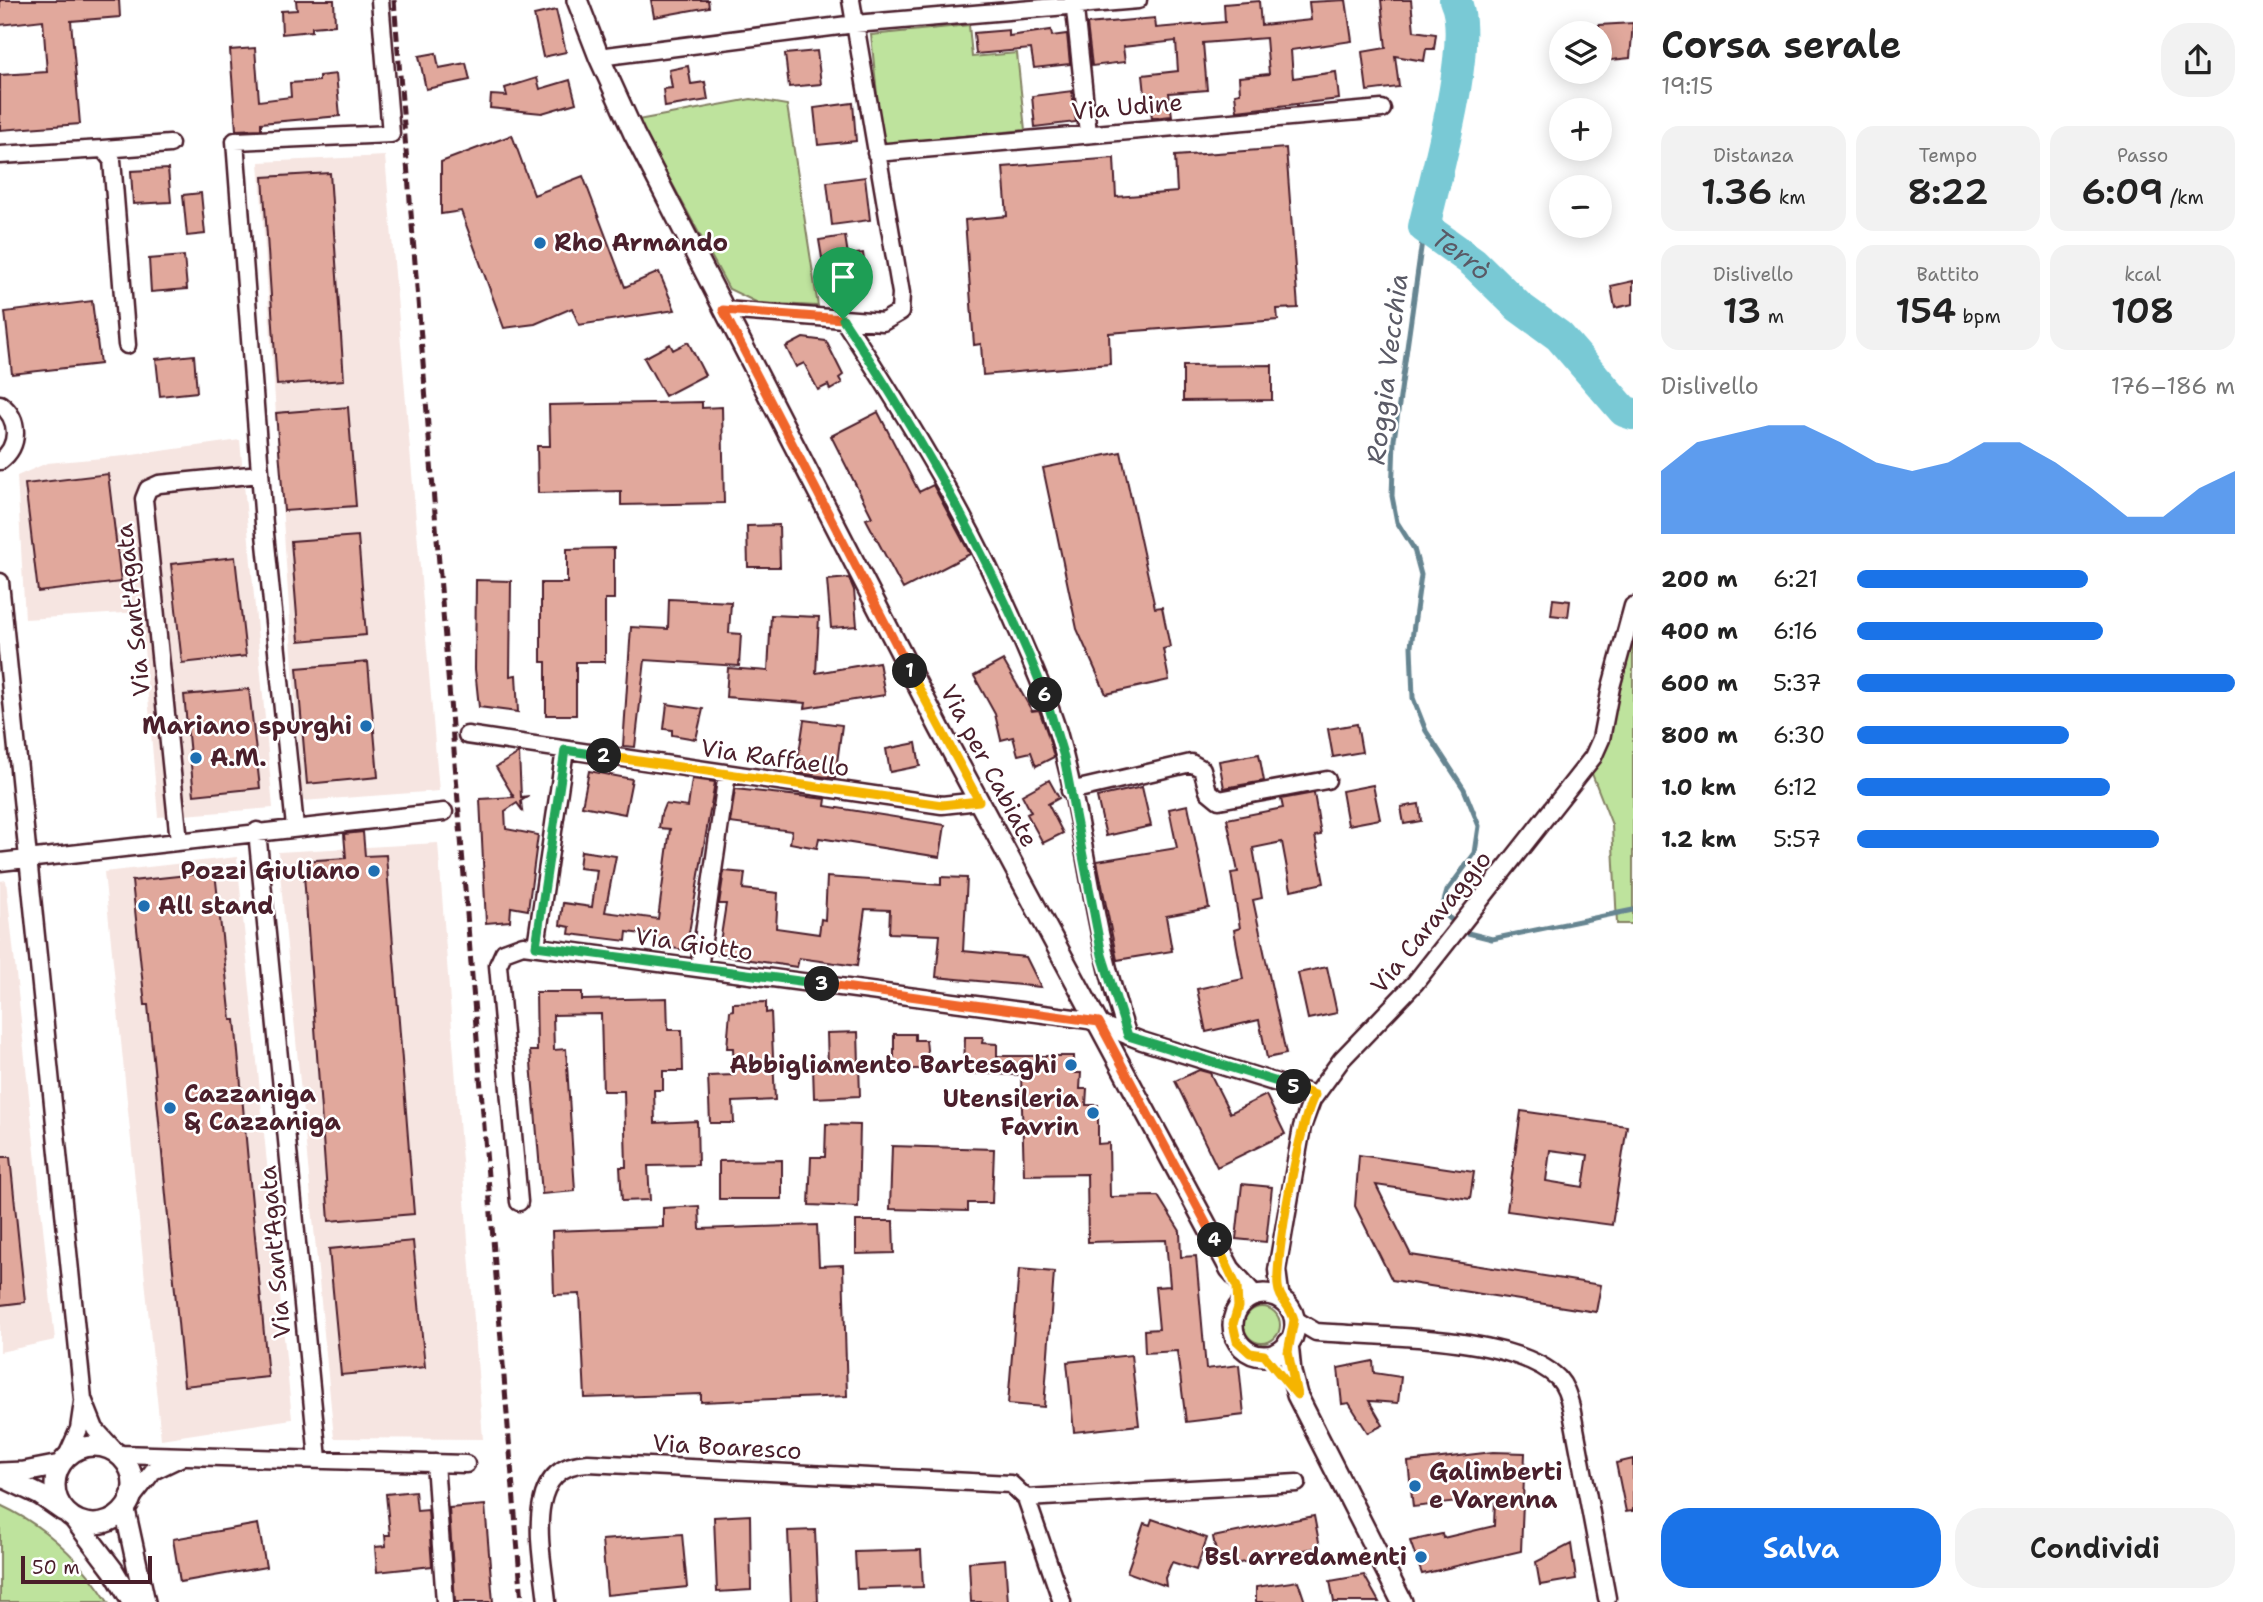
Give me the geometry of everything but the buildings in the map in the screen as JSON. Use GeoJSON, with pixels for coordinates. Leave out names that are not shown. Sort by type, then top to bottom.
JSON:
{"type":"FeatureCollection","features":[{"type":"Feature","properties":{"kind":"street"},"geometry":{"type":"LineString","coordinates":[[295,827],[260,474],[235,141],[391,134],[380,0]]}},
{"type":"Feature","properties":{"kind":"street","name":"Via per Cabiate"},"geometry":{"type":"LineString","coordinates":[[577,0],[634,134],[723,310],[979,801],[1230,1269],[1250,1299]]}},
{"type":"Feature","properties":{"kind":"street"},"geometry":{"type":"LineString","coordinates":[[723,310],[889,321],[902,309],[851,0]]}},
{"type":"Feature","properties":{"kind":"street"},"geometry":{"type":"LineString","coordinates":[[599,57],[855,24],[1074,3],[1138,0]]}},
{"type":"Feature","properties":{"kind":"street"},"geometry":{"type":"LineString","coordinates":[[1074,3],[1088,133]]}},
{"type":"Feature","properties":{"kind":"street","name":"Via Udine"},"geometry":{"type":"LineString","coordinates":[[876,153],[1382,109]]}},
{"type":"Feature","properties":{"kind":"street"},"geometry":{"type":"LineString","coordinates":[[0,155],[170,144]]}},
{"type":"Feature","properties":{"kind":"street"},"geometry":{"type":"LineString","coordinates":[[103,149],[112,160],[116,178],[127,345]]}},
{"type":"Feature","properties":{"kind":"street"},"geometry":{"type":"LineString","coordinates":[[843,319],[926,448],[999,589],[1051,709],[1102,955],[1128,1036]]}},
{"type":"Feature","properties":{"kind":"street"},"geometry":{"type":"LineString","coordinates":[[0,404],[13,418],[16,435],[13,447],[1,463]]}},
{"type":"Feature","properties":{"kind":"street","name":"Via Sant'Agata"},"geometry":{"type":"LineString","coordinates":[[179,841],[144,499],[148,489],[159,484],[260,474]]}},
{"type":"Feature","properties":{"kind":"street"},"geometry":{"type":"LineString","coordinates":[[0,582],[83,1399],[79,1429],[55,1478],[55,1492],[132,1602]]}},
{"type":"Feature","properties":{"kind":"street","name":"Via Caravaggio"},"geometry":{"type":"LineString","coordinates":[[1281,1300],[1277,1270],[1302,1127],[1315,1095],[1349,1052],[1407,992],[1597,751],[1633,606]]}},
{"type":"Feature","properties":{"kind":"street","name":"Via Raffaello"},"geometry":{"type":"LineString","coordinates":[[467,735],[942,805],[979,801]]}},
{"type":"Feature","properties":{"kind":"street"},"geometry":{"type":"LineString","coordinates":[[536,946],[565,750]]}},
{"type":"Feature","properties":{"kind":"street"},"geometry":{"type":"LineString","coordinates":[[1070,791],[1191,763],[1202,769],[1211,795],[1225,801],[1327,780]]}},
{"type":"Feature","properties":{"kind":"street"},"geometry":{"type":"LineString","coordinates":[[699,968],[727,774]]}},
{"type":"Feature","properties":{"kind":"street"},"geometry":{"type":"LineString","coordinates":[[0,862],[444,812]]}},
{"type":"Feature","properties":{"kind":"street","name":"Via Sant'Agata"},"geometry":{"type":"LineString","coordinates":[[257,831],[318,1459]]}},
{"type":"Feature","properties":{"kind":"street","name":"Via Giotto"},"geometry":{"type":"LineString","coordinates":[[519,1202],[498,965],[501,955],[509,949],[523,945],[1099,1022],[1128,1036],[1315,1095]]}},
{"type":"Feature","properties":{"kind":"street","name":"Via Caravaggio"},"geometry":{"type":"LineString","coordinates":[[1250,1299],[1277,1270]]}},
{"type":"Feature","properties":{"kind":"street"},"geometry":{"type":"LineString","coordinates":[[1402,1602],[1297,1395],[1291,1372],[1291,1334],[1281,1300],[1250,1299],[1233,1324],[1237,1341],[1250,1353],[1264,1355],[1278,1352],[1291,1334],[1316,1332],[1481,1346],[1511,1354],[1560,1380],[1567,1391],[1571,1407],[1607,1598]]}},
{"type":"Feature","properties":{"kind":"street"},"geometry":{"type":"LineString","coordinates":[[1264,1355],[1297,1395]]}},
{"type":"Feature","properties":{"kind":"street"},"geometry":{"type":"LineString","coordinates":[[83,1399],[95,1429],[117,1453],[132,1475],[128,1504],[145,1602]]}},
{"type":"Feature","properties":{"kind":"street"},"geometry":{"type":"LineString","coordinates":[[0,1475],[24,1472],[63,1461],[91,1446],[117,1453],[466,1464]]}},
{"type":"Feature","properties":{"kind":"street"},"geometry":{"type":"LineString","coordinates":[[0,1475],[40,1494],[71,1517],[92,1525],[105,1523],[128,1504],[153,1471],[186,1456]]}},
{"type":"Feature","properties":{"kind":"street"},"geometry":{"type":"LineString","coordinates":[[435,1463],[445,1602]]}},
{"type":"Feature","properties":{"kind":"street","name":"Via Boaresco"},"geometry":{"type":"LineString","coordinates":[[547,1602],[541,1500],[552,1475],[570,1465],[595,1463],[1001,1482],[1017,1486],[1026,1498]]}},
{"type":"Feature","properties":{"kind":"street"},"geometry":{"type":"LineString","coordinates":[[1062,1602],[1026,1498],[1297,1483]]}},
{"type":"Feature","properties":{"kind":"shaded area"},"geometry":{"type":"Polygon","coordinates":[[[385,156],[439,791],[302,801],[259,162],[385,156]]]}},
{"type":"Feature","properties":{"kind":"shaded area"},"geometry":{"type":"Polygon","coordinates":[[[240,440],[273,808],[158,817],[141,612],[25,619],[17,476],[47,463],[125,456],[240,440]]]}},
{"type":"Feature","properties":{"kind":"shaded area"},"geometry":{"type":"Polygon","coordinates":[[[438,843],[483,1439],[334,1438],[278,852],[438,843]]]}},
{"type":"Feature","properties":{"kind":"shaded area"},"geometry":{"type":"Polygon","coordinates":[[[237,857],[292,1419],[161,1439],[104,872],[237,857]]]}},
{"type":"Feature","properties":{"kind":"shaded area"},"geometry":{"type":"Polygon","coordinates":[[[6,880],[55,1340],[0,1352],[0,881],[6,880]]]}},
{"type":"Feature","properties":{"kind":"green space"},"geometry":{"type":"Polygon","coordinates":[[[969,25],[972,57],[1017,53],[1025,130],[882,144],[871,35],[969,25]]]}},
{"type":"Feature","properties":{"kind":"green space"},"geometry":{"type":"Polygon","coordinates":[[[751,99],[787,105],[818,306],[758,303],[729,289],[638,120],[751,99]]]}},
{"type":"Feature","properties":{"kind":"green space"},"geometry":{"type":"Polygon","coordinates":[[[1633,634],[1633,924],[1617,924],[1612,825],[1591,771],[1607,747],[1633,634]]]}},
{"type":"Feature","properties":{"kind":"green space"},"geometry":{"type":"Polygon","coordinates":[[[1262,1307],[1275,1312],[1280,1325],[1275,1338],[1262,1343],[1249,1338],[1244,1325],[1249,1312],[1262,1307]]]}},
{"type":"Feature","properties":{"kind":"green space"},"geometry":{"type":"Polygon","coordinates":[[[0,1505],[32,1523],[61,1546],[86,1572],[108,1602],[0,1602],[0,1505]]]}},
{"type":"Feature","properties":{"kind":"waterway","name":"Terrò"},"geometry":{"type":"LineString","coordinates":[[1455,0],[1460,20],[1457,77],[1424,227],[1473,262],[1519,307],[1559,336],[1624,411],[1633,414]]}},
{"type":"Feature","properties":{"kind":"waterway","name":"Roggia Vecchia"},"geometry":{"type":"LineString","coordinates":[[1424,227],[1394,440],[1392,496],[1397,522],[1414,549],[1421,575],[1411,646],[1413,698],[1426,731],[1464,789],[1479,826],[1475,853],[1447,891],[1443,905],[1448,917],[1468,933],[1492,939],[1633,910]]}},
{"type":"Feature","properties":{"kind":"railway"},"geometry":{"type":"LineString","coordinates":[[394,0],[522,1602]]}},
{"type":"Feature","properties":{"kind":"place","name":"Rho Armando"},"geometry":{"type":"Point","coordinates":[540,243]}},
{"type":"Feature","properties":{"kind":"place","name":"Mariano spurghi"},"geometry":{"type":"Point","coordinates":[366,726]}},
{"type":"Feature","properties":{"kind":"place","name":"A.M."},"geometry":{"type":"Point","coordinates":[196,758]}},
{"type":"Feature","properties":{"kind":"place","name":"Pozzi Giuliano"},"geometry":{"type":"Point","coordinates":[374,871]}},
{"type":"Feature","properties":{"kind":"place","name":"All stand"},"geometry":{"type":"Point","coordinates":[144,906]}},
{"type":"Feature","properties":{"kind":"place","name":"Abbigliamento Bartesaghi"},"geometry":{"type":"Point","coordinates":[1071,1065]}},
{"type":"Feature","properties":{"kind":"place","name":"Cazzaniga & Cazzaniga"},"geometry":{"type":"Point","coordinates":[170,1108]}},
{"type":"Feature","properties":{"kind":"place","name":"Utensileria Favrin"},"geometry":{"type":"Point","coordinates":[1093,1113]}},
{"type":"Feature","properties":{"kind":"place","name":"Galimberti e Varenna"},"geometry":{"type":"Point","coordinates":[1415,1486]}},
{"type":"Feature","properties":{"kind":"place","name":"Bsl arredamenti"},"geometry":{"type":"Point","coordinates":[1421,1557]}},
{"type":"Feature","properties":{"kind":"route"},"geometry":{"type":"LineString","coordinates":[[723,310],[843,319],[926,448],[981,551],[1042,686],[1064,757],[1102,955],[1128,1036],[1315,1095],[1302,1127],[1277,1270],[1281,1300],[1290,1309],[1294,1320],[1288,1352],[1297,1395],[1264,1355],[1250,1353],[1237,1341],[1233,1324],[1239,1296],[1230,1269],[1099,1022],[536,946],[565,750],[942,805],[979,801],[723,310]]}}]}
